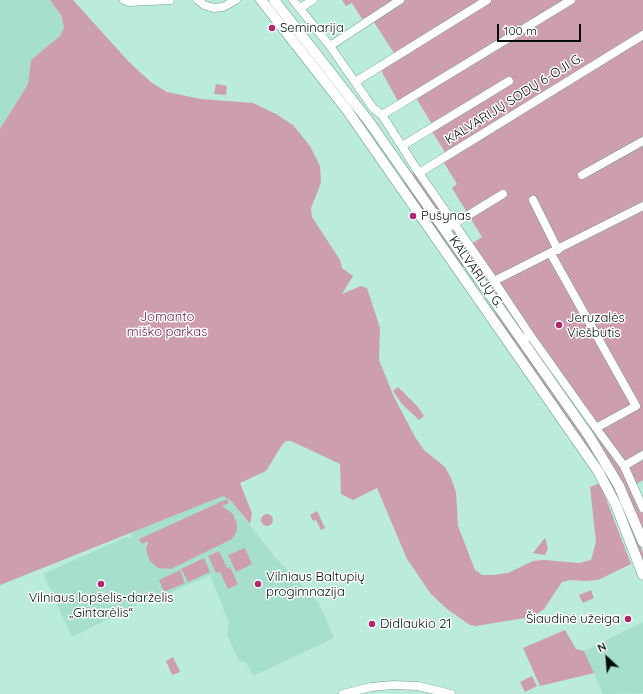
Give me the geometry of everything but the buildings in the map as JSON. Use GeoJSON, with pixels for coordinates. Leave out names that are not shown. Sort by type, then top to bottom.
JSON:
{"type":"FeatureCollection","features":[{"type":"Feature","properties":{"kind":"main road","name":"KALVARIJŲ G."},"geometry":{"type":"LineString","coordinates":[[261,0],[347,110],[598,471],[616,505],[643,575]]}},
{"type":"Feature","properties":{"kind":"main road","name":"KALVARIJŲ G."},"geometry":{"type":"LineString","coordinates":[[274,0],[449,227],[469,265],[526,337],[608,465],[643,541]]}},
{"type":"Feature","properties":{"kind":"main road"},"geometry":{"type":"LineString","coordinates":[[460,271],[469,265]]}},
{"type":"Feature","properties":{"kind":"main road"},"geometry":{"type":"LineString","coordinates":[[598,471],[608,465]]}},
{"type":"Feature","properties":{"kind":"street"},"geometry":{"type":"LineString","coordinates":[[124,0],[129,2],[170,0]]}},
{"type":"Feature","properties":{"kind":"street"},"geometry":{"type":"LineString","coordinates":[[198,0],[204,5],[214,8],[223,7],[236,0]]}},
{"type":"Feature","properties":{"kind":"street"},"geometry":{"type":"LineString","coordinates":[[293,0],[330,46],[374,108],[382,115],[419,173],[449,227],[494,281],[526,337],[624,466],[643,508]]}},
{"type":"Feature","properties":{"kind":"street"},"geometry":{"type":"LineString","coordinates":[[300,8],[313,0]]}},
{"type":"Feature","properties":{"kind":"street"},"geometry":{"type":"LineString","coordinates":[[330,46],[400,0]]}},
{"type":"Feature","properties":{"kind":"street"},"geometry":{"type":"LineString","coordinates":[[356,82],[486,0]]}},
{"type":"Feature","properties":{"kind":"street"},"geometry":{"type":"LineString","coordinates":[[382,115],[571,0]]}},
{"type":"Feature","properties":{"kind":"street","name":"KALVARIJŲ SODŲ 6-OJI G."},"geometry":{"type":"LineString","coordinates":[[419,173],[643,35]]}},
{"type":"Feature","properties":{"kind":"street"},"geometry":{"type":"LineString","coordinates":[[402,146],[509,81]]}},
{"type":"Feature","properties":{"kind":"street"},"geometry":{"type":"LineString","coordinates":[[582,175],[643,140]]}},
{"type":"Feature","properties":{"kind":"street"},"geometry":{"type":"LineString","coordinates":[[449,227],[503,194]]}},
{"type":"Feature","properties":{"kind":"street"},"geometry":{"type":"LineString","coordinates":[[533,200],[555,252],[636,406],[596,428]]}},
{"type":"Feature","properties":{"kind":"street"},"geometry":{"type":"LineString","coordinates":[[494,281],[555,252],[643,206]]}},
{"type":"Feature","properties":{"kind":"street"},"geometry":{"type":"LineString","coordinates":[[624,466],[643,455]]}},
{"type":"Feature","properties":{"kind":"street"},"geometry":{"type":"LineString","coordinates":[[343,694],[371,687],[393,685],[418,686],[451,694]]}},
{"type":"Feature","properties":{"kind":"shaded area"},"geometry":{"type":"Polygon","coordinates":[[[0,0],[50,0],[61,15],[64,27],[60,36],[31,60],[28,83],[0,129],[0,0]]]}},
{"type":"Feature","properties":{"kind":"shaded area","name":"Vilniaus Baltupių progimnazija"},"geometry":{"type":"Polygon","coordinates":[[[223,495],[231,501],[274,556],[319,603],[334,638],[253,676],[246,662],[239,661],[227,635],[229,623],[210,575],[161,597],[159,594],[72,637],[43,574],[126,537],[133,538],[131,533],[223,495]]]}},
{"type":"Feature","properties":{"kind":"shaded area"},"geometry":{"type":"Polygon","coordinates":[[[643,622],[643,693],[603,694],[584,651],[643,622]]]}},
{"type":"Feature","properties":{"kind":"green space","name":"Jomanto miško parkas"},"geometry":{"type":"Polygon","coordinates":[[[50,0],[73,0],[129,62],[152,83],[167,92],[201,99],[253,103],[276,114],[293,125],[310,146],[320,166],[321,183],[311,208],[312,217],[340,260],[342,268],[353,276],[342,294],[361,286],[367,288],[380,328],[379,360],[394,397],[415,437],[424,450],[445,467],[451,478],[456,492],[458,526],[475,570],[482,575],[493,575],[508,573],[533,561],[544,560],[579,563],[591,560],[596,542],[590,487],[600,483],[631,564],[598,580],[570,580],[562,582],[544,609],[537,614],[525,618],[476,626],[470,625],[447,609],[431,594],[407,559],[377,488],[353,500],[341,494],[340,464],[291,441],[286,441],[266,471],[240,483],[252,513],[250,524],[231,501],[223,496],[0,585],[0,129],[28,84],[31,60],[60,36],[64,27],[61,15],[50,0]]]}},
{"type":"Feature","properties":{"kind":"green space"},"geometry":{"type":"Polygon","coordinates":[[[342,0],[643,0],[643,480],[635,485],[470,245],[482,237],[452,188],[457,184],[441,158],[446,154],[430,128],[433,126],[415,96],[400,105],[378,65],[394,53],[370,16],[362,19],[352,3],[346,6],[342,0]]]}},
{"type":"Feature","properties":{"kind":"green space"},"geometry":{"type":"Polygon","coordinates":[[[216,84],[227,86],[226,95],[214,94],[216,84]]]}},
{"type":"Feature","properties":{"kind":"green space"},"geometry":{"type":"Polygon","coordinates":[[[406,159],[450,221],[449,224],[445,225],[411,175],[415,172],[406,159]]]}},
{"type":"Feature","properties":{"kind":"green space"},"geometry":{"type":"Polygon","coordinates":[[[405,179],[464,265],[463,267],[401,182],[405,179]]]}},
{"type":"Feature","properties":{"kind":"green space"},"geometry":{"type":"Polygon","coordinates":[[[452,229],[525,335],[523,336],[451,231],[452,229]]]}},
{"type":"Feature","properties":{"kind":"green space"},"geometry":{"type":"Polygon","coordinates":[[[467,274],[492,309],[509,328],[600,461],[596,461],[467,274]]]}},
{"type":"Feature","properties":{"kind":"green space"},"geometry":{"type":"Polygon","coordinates":[[[528,341],[589,427],[592,426],[624,471],[643,514],[643,534],[528,341]]]}},
{"type":"Feature","properties":{"kind":"green space"},"geometry":{"type":"Polygon","coordinates":[[[398,387],[418,407],[424,416],[419,420],[402,404],[393,391],[398,387]]]}},
{"type":"Feature","properties":{"kind":"green space"},"geometry":{"type":"Polygon","coordinates":[[[607,476],[626,509],[643,553],[643,566],[607,476]]]}},
{"type":"Feature","properties":{"kind":"green space"},"geometry":{"type":"Polygon","coordinates":[[[227,499],[229,503],[222,506],[233,514],[237,524],[237,530],[232,539],[171,569],[158,568],[150,561],[146,550],[148,541],[142,544],[139,539],[227,499]]]}},
{"type":"Feature","properties":{"kind":"green space"},"geometry":{"type":"Polygon","coordinates":[[[317,511],[325,528],[321,530],[316,520],[313,521],[310,515],[317,511]]]}},
{"type":"Feature","properties":{"kind":"green space"},"geometry":{"type":"Polygon","coordinates":[[[265,514],[269,514],[273,520],[269,526],[265,526],[261,522],[261,518],[265,514]]]}},
{"type":"Feature","properties":{"kind":"green space"},"geometry":{"type":"Polygon","coordinates":[[[545,538],[548,548],[545,555],[533,553],[545,538]]]}},
{"type":"Feature","properties":{"kind":"green space"},"geometry":{"type":"Polygon","coordinates":[[[245,548],[252,564],[236,572],[228,555],[245,548]]]}},
{"type":"Feature","properties":{"kind":"green space"},"geometry":{"type":"Polygon","coordinates":[[[219,551],[227,568],[230,567],[238,584],[228,589],[220,572],[216,573],[208,556],[219,551]]]}},
{"type":"Feature","properties":{"kind":"green space"},"geometry":{"type":"Polygon","coordinates":[[[204,558],[210,572],[188,582],[181,569],[204,558]]]}},
{"type":"Feature","properties":{"kind":"green space"},"geometry":{"type":"Polygon","coordinates":[[[180,570],[185,583],[164,592],[159,580],[180,570]]]}},
{"type":"Feature","properties":{"kind":"green space"},"geometry":{"type":"Polygon","coordinates":[[[591,590],[594,598],[583,603],[579,595],[591,590]]]}},
{"type":"Feature","properties":{"kind":"green space"},"geometry":{"type":"Polygon","coordinates":[[[565,630],[576,649],[584,651],[594,673],[540,686],[523,648],[565,630]]]}},
{"type":"Feature","properties":{"kind":"green space"},"geometry":{"type":"Polygon","coordinates":[[[173,657],[180,672],[172,675],[166,661],[173,657]]]}},
{"type":"Feature","properties":{"kind":"green space"},"geometry":{"type":"Polygon","coordinates":[[[532,676],[537,686],[525,692],[520,682],[532,676]]]}},
{"type":"Feature","properties":{"kind":"place","name":"Seminarija"},"geometry":{"type":"Point","coordinates":[272,28]}},
{"type":"Feature","properties":{"kind":"place","name":"Pušynas"},"geometry":{"type":"Point","coordinates":[413,216]}},
{"type":"Feature","properties":{"kind":"place","name":"Jeruzalės Viešbutis"},"geometry":{"type":"Point","coordinates":[559,325]}},
{"type":"Feature","properties":{"kind":"place","name":"Vilniaus lopšelis-darželis „Gintarėlis“"},"geometry":{"type":"Point","coordinates":[101,584]}},
{"type":"Feature","properties":{"kind":"place","name":"Vilniaus Baltupių progimnazija"},"geometry":{"type":"Point","coordinates":[258,584]}},
{"type":"Feature","properties":{"kind":"place","name":"Šiaudinė užeiga"},"geometry":{"type":"Point","coordinates":[628,619]}},
{"type":"Feature","properties":{"kind":"place","name":"Didlaukio 21"},"geometry":{"type":"Point","coordinates":[372,624]}}]}
